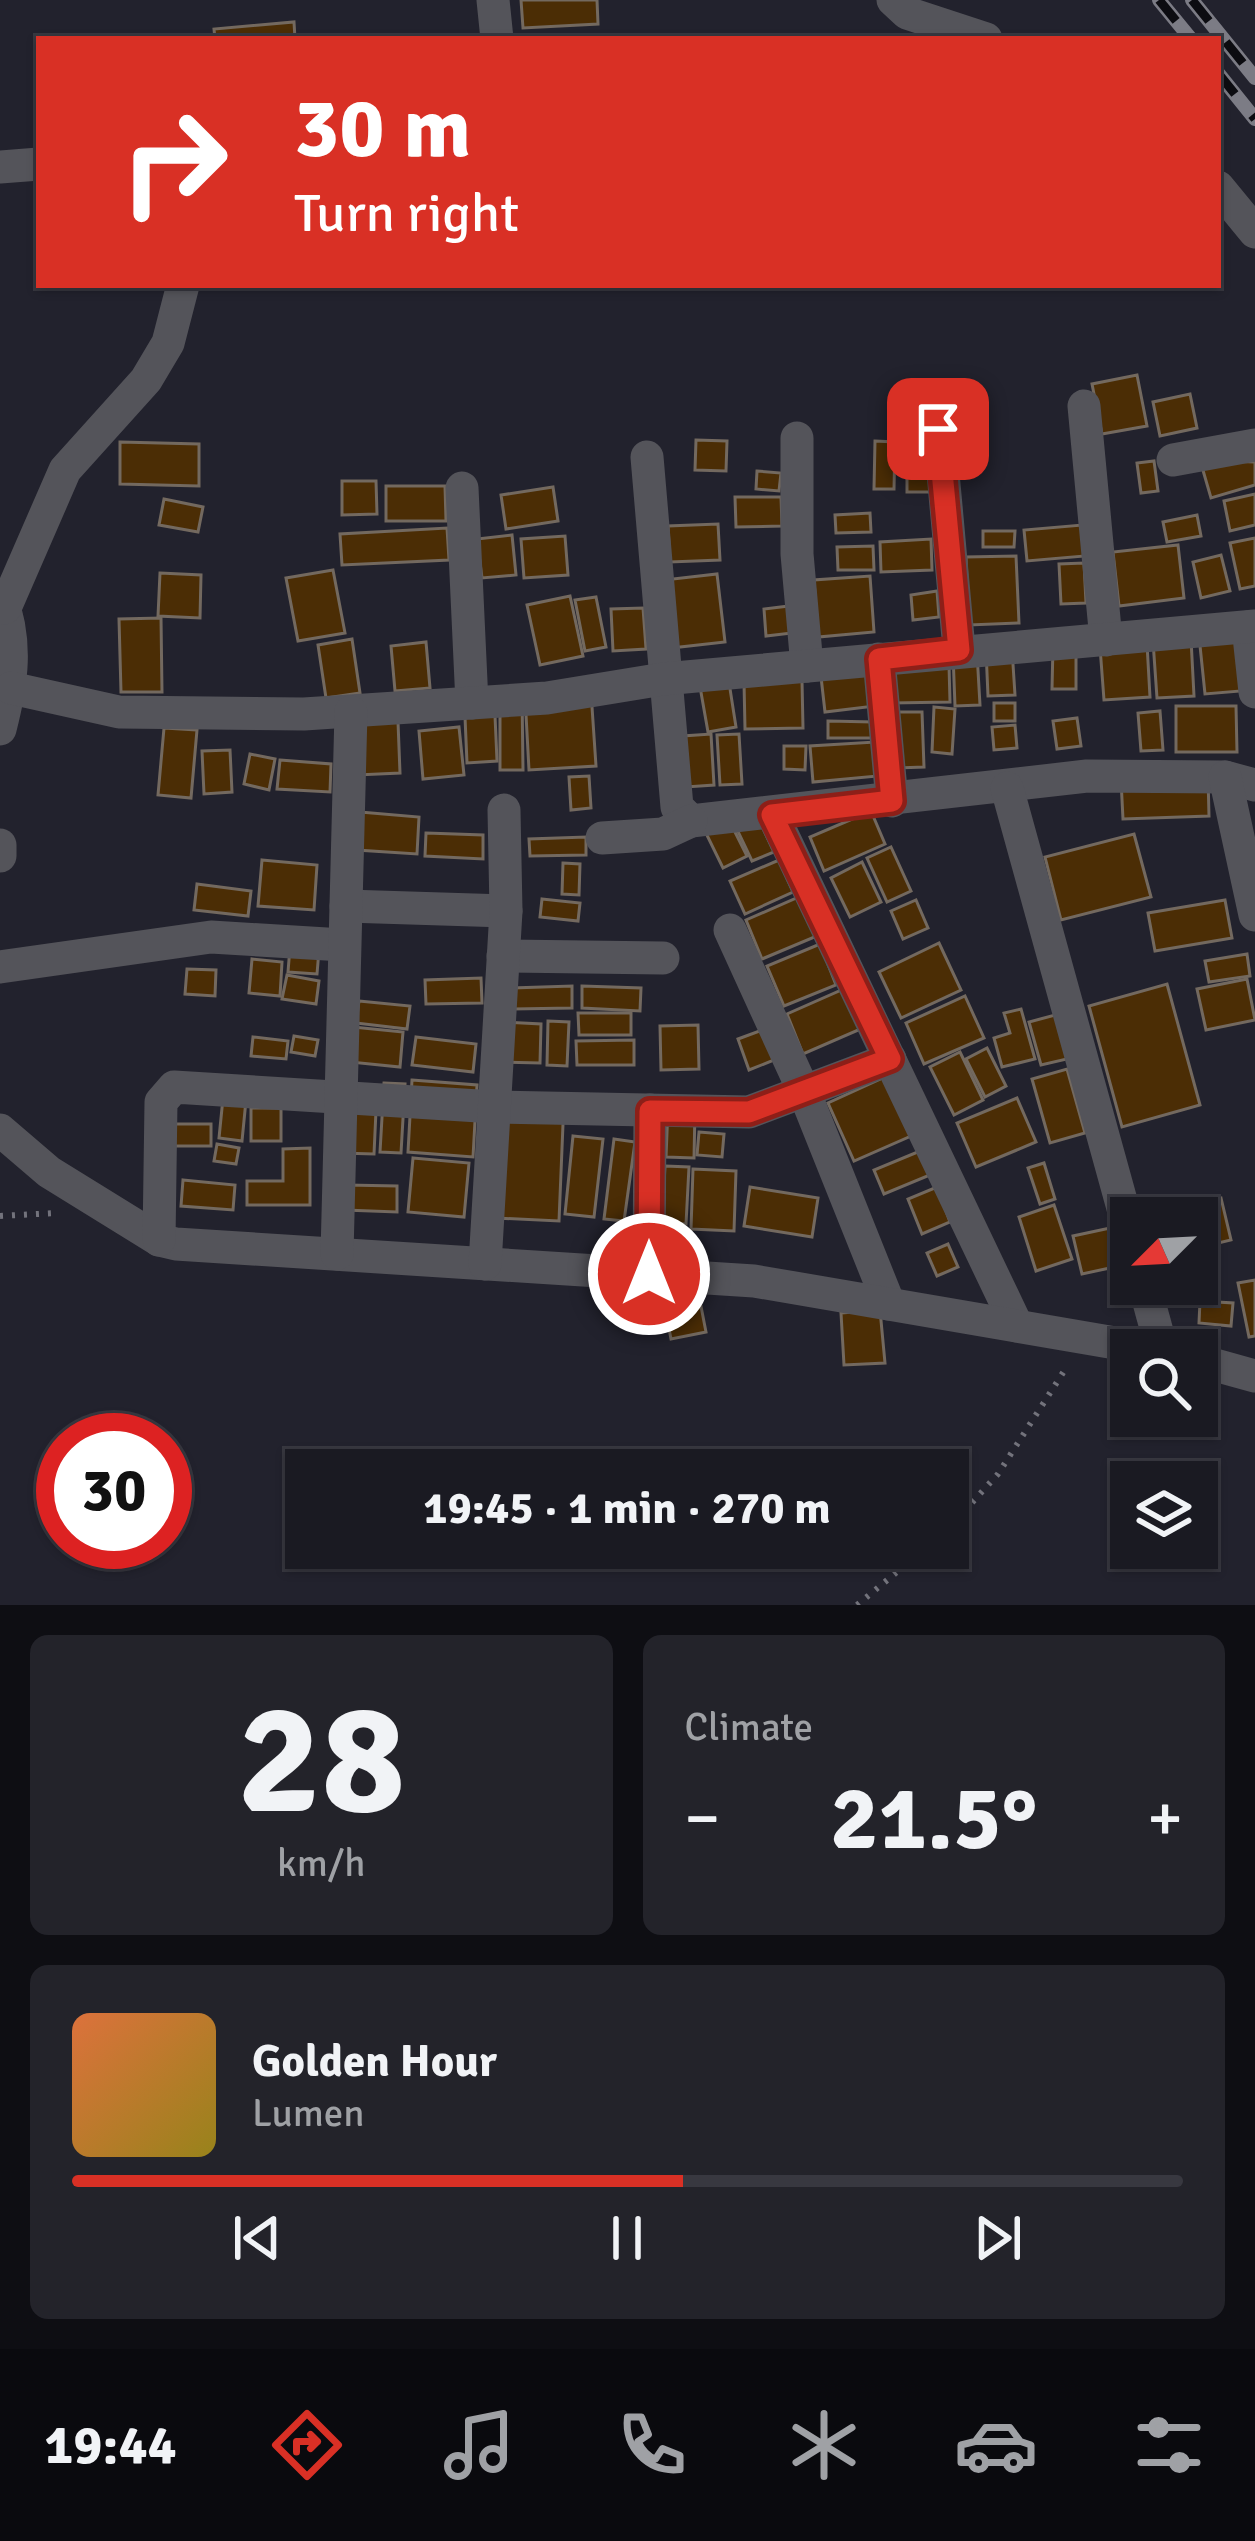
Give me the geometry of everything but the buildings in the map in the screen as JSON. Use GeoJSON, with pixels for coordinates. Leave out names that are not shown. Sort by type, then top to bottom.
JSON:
{"type":"FeatureCollection","features":[{"type":"Feature","properties":{"kind":"street"},"geometry":{"type":"LineString","coordinates":[[493,0],[497,36]]}},
{"type":"Feature","properties":{"kind":"street"},"geometry":{"type":"LineString","coordinates":[[893,0],[907,13],[977,36]]}},
{"type":"Feature","properties":{"kind":"street"},"geometry":{"type":"LineString","coordinates":[[0,167],[36,164]]}},
{"type":"Feature","properties":{"kind":"street"},"geometry":{"type":"LineString","coordinates":[[1221,191],[1255,232]]}},
{"type":"Feature","properties":{"kind":"street"},"geometry":{"type":"LineString","coordinates":[[0,729],[10,688],[3,602],[65,470],[146,380],[168,343],[182,288]]}},
{"type":"Feature","properties":{"kind":"street"},"geometry":{"type":"LineString","coordinates":[[1084,406],[1106,640]]}},
{"type":"Feature","properties":{"kind":"street"},"geometry":{"type":"LineString","coordinates":[[938,429],[959,650]]}},
{"type":"Feature","properties":{"kind":"street"},"geometry":{"type":"LineString","coordinates":[[797,438],[797,554],[807,666]]}},
{"type":"Feature","properties":{"kind":"street"},"geometry":{"type":"LineString","coordinates":[[1173,460],[1255,445]]}},
{"type":"Feature","properties":{"kind":"street"},"geometry":{"type":"LineString","coordinates":[[647,457],[677,807],[691,821]]}},
{"type":"Feature","properties":{"kind":"street"},"geometry":{"type":"LineString","coordinates":[[462,488],[472,703]]}},
{"type":"Feature","properties":{"kind":"street"},"geometry":{"type":"LineString","coordinates":[[10,688],[119,712],[351,712],[959,650],[1252,627],[1255,692]]}},
{"type":"Feature","properties":{"kind":"street"},"geometry":{"type":"LineString","coordinates":[[879,659],[892,801]]}},
{"type":"Feature","properties":{"kind":"street"},"geometry":{"type":"LineString","coordinates":[[337,1254],[351,712]]}},
{"type":"Feature","properties":{"kind":"street"},"geometry":{"type":"LineString","coordinates":[[602,838],[662,834],[691,821],[1087,776],[1240,781],[1255,915]]}},
{"type":"Feature","properties":{"kind":"street"},"geometry":{"type":"LineString","coordinates":[[1007,788],[1120,1197]]}},
{"type":"Feature","properties":{"kind":"street"},"geometry":{"type":"LineString","coordinates":[[485,1264],[506,911],[504,810]]}},
{"type":"Feature","properties":{"kind":"street"},"geometry":{"type":"LineString","coordinates":[[772,815],[1017,1326]]}},
{"type":"Feature","properties":{"kind":"street"},"geometry":{"type":"LineString","coordinates":[[0,845],[0,856]]}},
{"type":"Feature","properties":{"kind":"street"},"geometry":{"type":"LineString","coordinates":[[346,907],[506,911]]}},
{"type":"Feature","properties":{"kind":"street"},"geometry":{"type":"LineString","coordinates":[[730,930],[806,1094],[889,1304]]}},
{"type":"Feature","properties":{"kind":"street"},"geometry":{"type":"LineString","coordinates":[[0,967],[211,937],[343,945]]}},
{"type":"Feature","properties":{"kind":"street"},"geometry":{"type":"LineString","coordinates":[[503,956],[662,958]]}},
{"type":"Feature","properties":{"kind":"street"},"geometry":{"type":"LineString","coordinates":[[159,1240],[161,1102],[174,1087],[495,1107],[749,1112],[890,1059]]}},
{"type":"Feature","properties":{"kind":"street"},"geometry":{"type":"LineString","coordinates":[[649,1274],[650,1111]]}},
{"type":"Feature","properties":{"kind":"street"},"geometry":{"type":"LineString","coordinates":[[0,1130],[49,1172],[159,1240],[754,1281],[1110,1342]]}},
{"type":"Feature","properties":{"kind":"street"},"geometry":{"type":"LineString","coordinates":[[1218,1366],[1255,1376]]}},
{"type":"Feature","properties":{"kind":"path"},"geometry":{"type":"LineString","coordinates":[[969,1505],[998,1474],[1087,1338]]}},
{"type":"Feature","properties":{"kind":"path"},"geometry":{"type":"LineString","coordinates":[[857,1605],[901,1569]]}},
{"type":"Feature","properties":{"kind":"railway"},"geometry":{"type":"LineString","coordinates":[[1159,0],[1189,36]]}},
{"type":"Feature","properties":{"kind":"railway"},"geometry":{"type":"LineString","coordinates":[[1192,0],[1255,78]]}},
{"type":"Feature","properties":{"kind":"railway"},"geometry":{"type":"LineString","coordinates":[[1221,77],[1255,119]]}},
{"type":"Feature","properties":{"kind":"route"},"geometry":{"type":"LineString","coordinates":[[649,1274],[650,1111],[749,1112],[890,1059],[772,815],[892,801],[879,659],[959,650],[938,429]]}}]}
